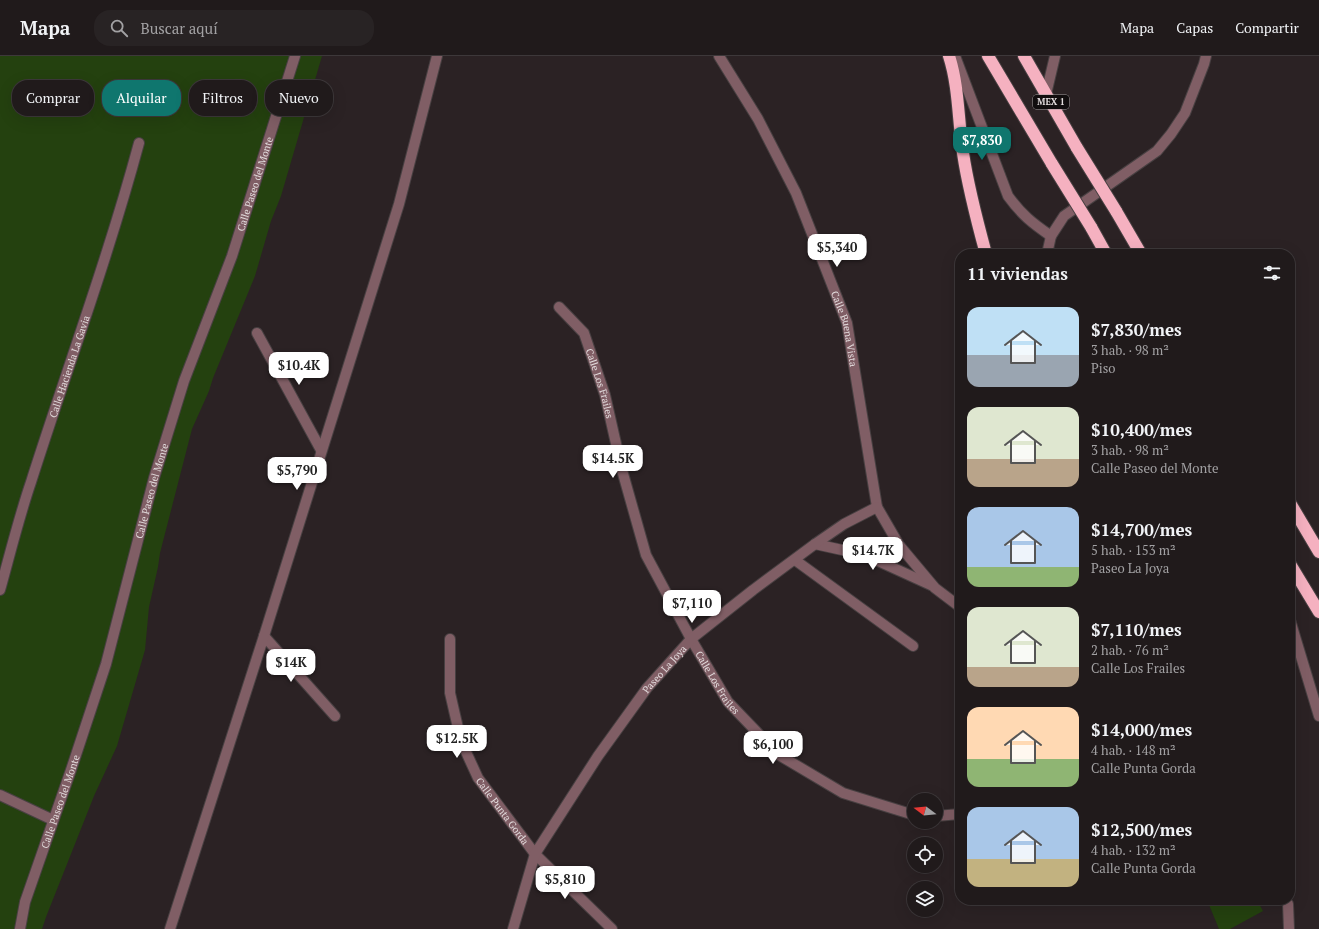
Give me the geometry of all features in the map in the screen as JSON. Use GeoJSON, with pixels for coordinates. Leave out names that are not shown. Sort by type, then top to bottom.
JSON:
{"type":"FeatureCollection","features":[{"type":"Feature","properties":{"kind":"highway"},"geometry":{"type":"LineString","coordinates":[[949,56],[957,85],[961,138],[969,186],[985,249]]}},
{"type":"Feature","properties":{"kind":"highway","name":"MEX 1"},"geometry":{"type":"LineString","coordinates":[[988,56],[1103,249]]}},
{"type":"Feature","properties":{"kind":"highway","name":"MEX 1"},"geometry":{"type":"LineString","coordinates":[[1024,56],[1138,249]]}},
{"type":"Feature","properties":{"kind":"highway"},"geometry":{"type":"LineString","coordinates":[[1295,511],[1319,552]]}},
{"type":"Feature","properties":{"kind":"highway"},"geometry":{"type":"LineString","coordinates":[[1295,572],[1319,612]]}},
{"type":"Feature","properties":{"kind":"street","name":"Calle Paseo del Monte"},"geometry":{"type":"LineString","coordinates":[[20,929],[25,902],[72,770],[106,664],[154,478],[184,381],[232,256],[295,56]]}},
{"type":"Feature","properties":{"kind":"street"},"geometry":{"type":"LineString","coordinates":[[170,929],[264,636],[399,204],[438,56]]}},
{"type":"Feature","properties":{"kind":"street","name":"Calle Buena Vista"},"geometry":{"type":"LineString","coordinates":[[719,56],[758,119],[796,193],[847,323],[877,507]]}},
{"type":"Feature","properties":{"kind":"street"},"geometry":{"type":"LineString","coordinates":[[955,56],[1008,196],[1018,210],[1030,222],[1051,236]]}},
{"type":"Feature","properties":{"kind":"street"},"geometry":{"type":"LineString","coordinates":[[1046,94],[1055,56]]}},
{"type":"Feature","properties":{"kind":"street"},"geometry":{"type":"LineString","coordinates":[[1048,249],[1051,236],[1064,216],[1157,151],[1172,134],[1185,113],[1206,56]]}},
{"type":"Feature","properties":{"kind":"street","name":"Calle Hacienda La Gavia"},"geometry":{"type":"LineString","coordinates":[[0,590],[30,483],[88,313],[128,184],[139,143]]}},
{"type":"Feature","properties":{"kind":"street","name":"Calle Los Frailes"},"geometry":{"type":"LineString","coordinates":[[559,307],[584,333],[605,395],[622,470],[646,555],[691,639],[728,702],[779,755],[843,793],[907,813]]}},
{"type":"Feature","properties":{"kind":"street"},"geometry":{"type":"LineString","coordinates":[[257,333],[321,450]]}},
{"type":"Feature","properties":{"kind":"street"},"geometry":{"type":"LineString","coordinates":[[877,507],[900,545],[935,588]]}},
{"type":"Feature","properties":{"kind":"street","name":"Paseo La Joya"},"geometry":{"type":"LineString","coordinates":[[512,929],[535,854],[598,756],[648,688],[691,639],[815,544],[844,524],[877,507]]}},
{"type":"Feature","properties":{"kind":"street"},"geometry":{"type":"LineString","coordinates":[[815,544],[865,555],[935,588],[955,603]]}},
{"type":"Feature","properties":{"kind":"street"},"geometry":{"type":"LineString","coordinates":[[795,560],[913,646]]}},
{"type":"Feature","properties":{"kind":"street"},"geometry":{"type":"LineString","coordinates":[[264,636],[335,716]]}},
{"type":"Feature","properties":{"kind":"street"},"geometry":{"type":"LineString","coordinates":[[1295,637],[1319,716]]}},
{"type":"Feature","properties":{"kind":"street","name":"Calle Punta Gorda"},"geometry":{"type":"LineString","coordinates":[[450,639],[450,693],[461,741],[478,778],[535,854],[612,929]]}},
{"type":"Feature","properties":{"kind":"street"},"geometry":{"type":"LineString","coordinates":[[0,795],[53,820]]}},
{"type":"Feature","properties":{"kind":"street"},"geometry":{"type":"LineString","coordinates":[[943,815],[955,814]]}},
{"type":"Feature","properties":{"kind":"street"},"geometry":{"type":"LineString","coordinates":[[1288,905],[1289,929]]}},
{"type":"Feature","properties":{"kind":"green space"},"geometry":{"type":"Polygon","coordinates":[[[0,56],[322,56],[315,80],[265,80],[265,116],[304,116],[281,196],[271,221],[255,276],[209,391],[192,429],[160,553],[149,607],[145,650],[117,746],[94,796],[42,929],[0,929],[0,56]]]}},
{"type":"Feature","properties":{"kind":"green space"},"geometry":{"type":"Polygon","coordinates":[[[1209,905],[1260,905],[1263,911],[1230,929],[1219,929],[1209,905]]]}}]}
